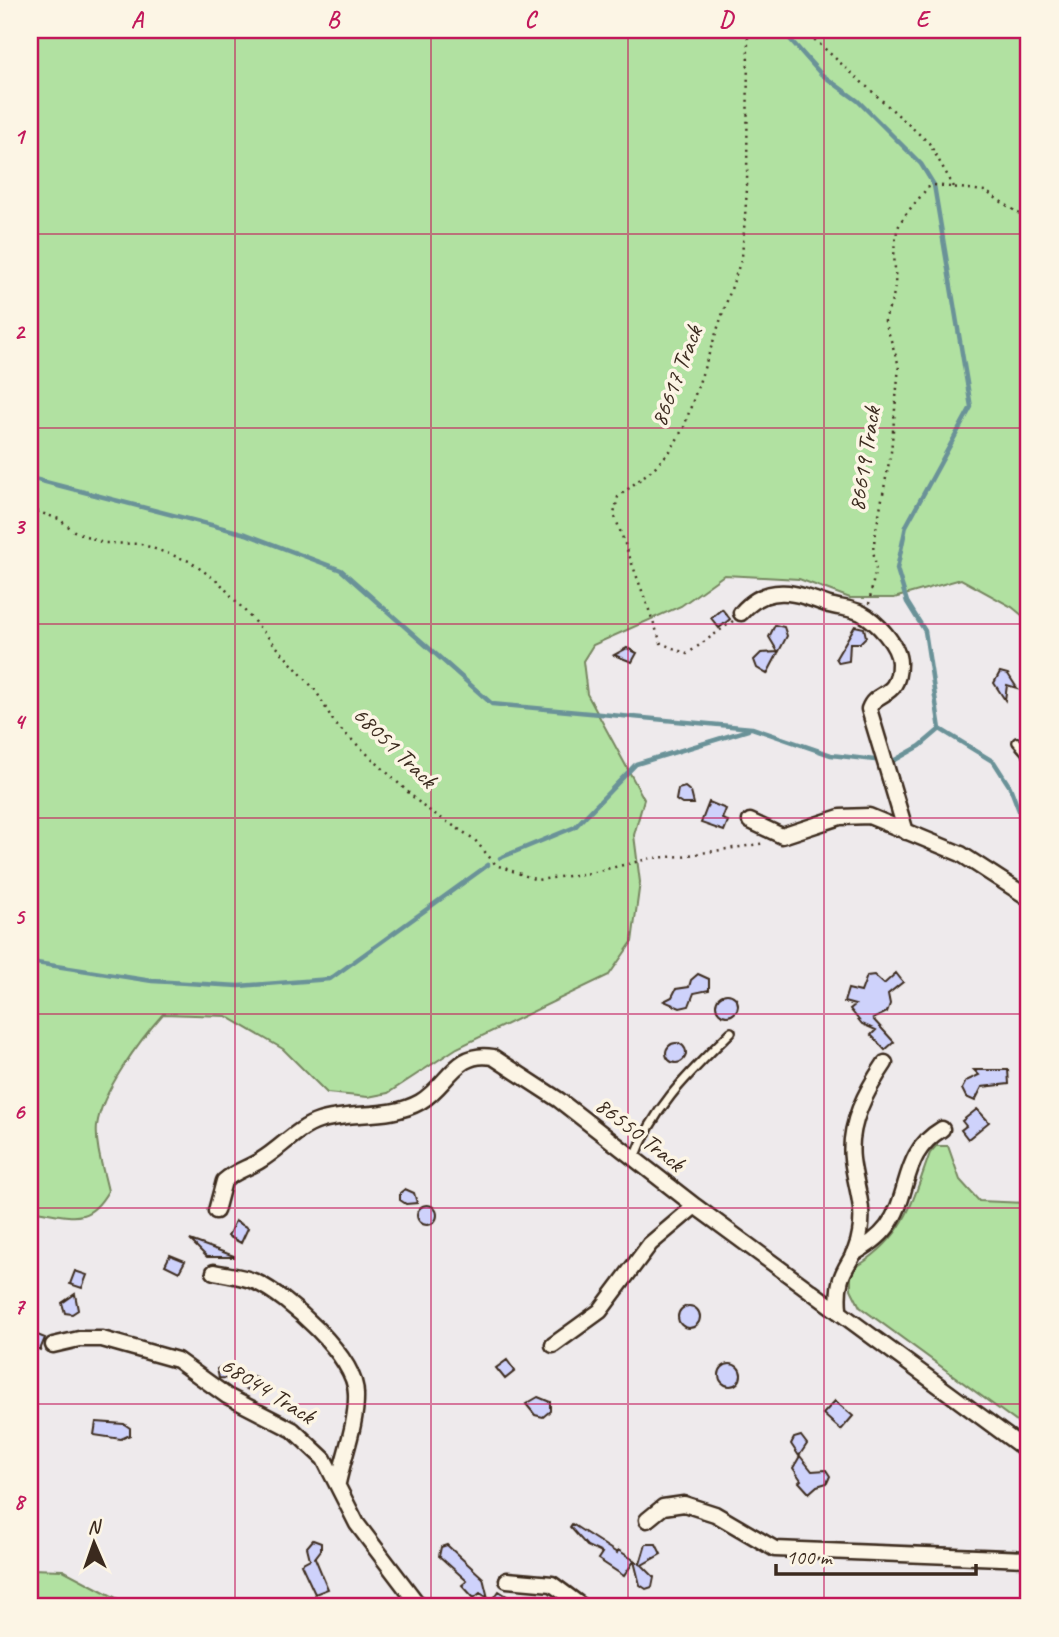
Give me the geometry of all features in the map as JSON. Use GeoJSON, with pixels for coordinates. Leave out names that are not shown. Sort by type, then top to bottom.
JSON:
{"type":"FeatureCollection","features":[{"type":"Feature","properties":{"kind":"street"},"geometry":{"type":"LineString","coordinates":[[741,613],[759,598],[787,592],[805,594],[866,617],[897,649],[900,660],[893,689],[874,701],[869,709],[906,832]]}},
{"type":"Feature","properties":{"kind":"street"},"geometry":{"type":"LineString","coordinates":[[750,821],[782,836],[855,814],[880,819],[961,854],[1029,898]]}},
{"type":"Feature","properties":{"kind":"street","name":"86550 Track"},"geometry":{"type":"LineString","coordinates":[[216,1211],[224,1181],[261,1160],[305,1127],[328,1119],[407,1107],[429,1095],[463,1060],[482,1055],[512,1067],[695,1206],[839,1309],[1029,1452]]}},
{"type":"Feature","properties":{"kind":"street"},"geometry":{"type":"LineString","coordinates":[[839,1309],[837,1290],[840,1273],[853,1254],[860,1237],[862,1208],[852,1158],[852,1137],[861,1106],[884,1063]]}},
{"type":"Feature","properties":{"kind":"street"},"geometry":{"type":"LineString","coordinates":[[853,1254],[873,1242],[888,1226],[920,1146],[942,1129]]}},
{"type":"Feature","properties":{"kind":"street"},"geometry":{"type":"LineString","coordinates":[[552,1345],[600,1311],[650,1244],[695,1206]]}},
{"type":"Feature","properties":{"kind":"street"},"geometry":{"type":"LineString","coordinates":[[214,1272],[241,1277],[271,1291],[316,1326],[353,1375],[357,1392],[355,1408],[338,1483]]}},
{"type":"Feature","properties":{"kind":"street","name":"68044 Track"},"geometry":{"type":"LineString","coordinates":[[53,1345],[79,1339],[102,1339],[190,1366],[227,1396],[265,1413],[309,1442],[324,1459],[357,1524],[420,1607]]}},
{"type":"Feature","properties":{"kind":"street"},"geometry":{"type":"LineString","coordinates":[[647,1520],[663,1507],[684,1504],[708,1510],[768,1546],[782,1550],[1029,1559]]}},
{"type":"Feature","properties":{"kind":"street"},"geometry":{"type":"LineString","coordinates":[[507,1580],[552,1584],[583,1607]]}},
{"type":"Feature","properties":{"kind":"lane"},"geometry":{"type":"LineString","coordinates":[[1017,742],[1029,756]]}},
{"type":"Feature","properties":{"kind":"lane"},"geometry":{"type":"LineString","coordinates":[[635,1158],[643,1133],[667,1097],[731,1032]]}},
{"type":"Feature","properties":{"kind":"path","name":"86617 Track"},"geometry":{"type":"LineString","coordinates":[[741,613],[687,654],[666,648],[661,642],[614,513],[618,497],[654,468],[671,450],[684,428],[742,257],[747,189],[748,30]]}},
{"type":"Feature","properties":{"kind":"path"},"geometry":{"type":"LineString","coordinates":[[804,30],[929,143],[954,187]]}},
{"type":"Feature","properties":{"kind":"path","name":"86619 Track"},"geometry":{"type":"LineString","coordinates":[[866,617],[876,566],[873,550],[891,452],[897,394],[898,366],[884,318],[897,291],[895,243],[899,224],[927,188],[934,185],[985,191],[1029,220]]}},
{"type":"Feature","properties":{"kind":"path","name":"68051 Track"},"geometry":{"type":"LineString","coordinates":[[30,509],[59,519],[74,531],[103,543],[141,544],[189,561],[219,582],[299,671],[327,706],[335,724],[424,807],[474,839],[496,865],[537,880],[590,873],[652,858],[753,846],[782,836]]}},
{"type":"Feature","properties":{"kind":"path"},"geometry":{"type":"LineString","coordinates":[[30,1601],[105,1607]]}},
{"type":"Feature","properties":{"kind":"green space"},"geometry":{"type":"Polygon","coordinates":[[[30,30],[1029,30],[1029,621],[1012,607],[961,579],[894,598],[850,598],[799,579],[724,575],[681,606],[593,645],[583,661],[587,694],[644,799],[634,835],[640,882],[632,942],[609,975],[457,1048],[388,1093],[368,1097],[327,1093],[283,1049],[226,1016],[163,1014],[133,1052],[114,1082],[100,1112],[97,1134],[108,1191],[93,1210],[78,1216],[36,1211],[30,1214],[30,30]]]}},
{"type":"Feature","properties":{"kind":"green space"},"geometry":{"type":"Polygon","coordinates":[[[936,1146],[948,1146],[960,1180],[979,1201],[1029,1203],[1029,1431],[860,1307],[851,1289],[851,1270],[869,1259],[894,1234],[911,1205],[930,1153],[936,1146]]]}},
{"type":"Feature","properties":{"kind":"green space"},"geometry":{"type":"Polygon","coordinates":[[[30,1569],[63,1570],[133,1607],[30,1607],[30,1569]]]}},
{"type":"Feature","properties":{"kind":"building"},"geometry":{"type":"Polygon","coordinates":[[[722,609],[730,619],[719,628],[711,618],[722,609]]]}},
{"type":"Feature","properties":{"kind":"building"},"geometry":{"type":"Polygon","coordinates":[[[775,625],[784,627],[787,636],[767,674],[757,668],[754,660],[761,653],[778,652],[769,637],[775,625]]]}},
{"type":"Feature","properties":{"kind":"building"},"geometry":{"type":"Polygon","coordinates":[[[855,626],[864,628],[866,637],[860,643],[850,643],[849,661],[839,663],[836,658],[855,626]]]}},
{"type":"Feature","properties":{"kind":"building"},"geometry":{"type":"Polygon","coordinates":[[[627,648],[637,653],[632,662],[614,655],[627,648]]]}},
{"type":"Feature","properties":{"kind":"building"},"geometry":{"type":"Polygon","coordinates":[[[1000,672],[1008,674],[1017,688],[1007,685],[1005,700],[994,683],[1000,672]]]}},
{"type":"Feature","properties":{"kind":"building"},"geometry":{"type":"Polygon","coordinates":[[[685,787],[691,792],[694,804],[682,804],[676,800],[678,789],[685,787]]]}},
{"type":"Feature","properties":{"kind":"building"},"geometry":{"type":"Polygon","coordinates":[[[709,802],[726,809],[722,819],[728,821],[724,831],[701,823],[709,802]]]}},
{"type":"Feature","properties":{"kind":"building"},"geometry":{"type":"Polygon","coordinates":[[[896,973],[903,982],[888,994],[890,1004],[887,1012],[873,1019],[894,1042],[885,1050],[871,1035],[876,1030],[862,1024],[850,1009],[855,1005],[844,1002],[848,989],[861,992],[867,976],[874,975],[884,984],[896,973]]]}},
{"type":"Feature","properties":{"kind":"building"},"geometry":{"type":"Polygon","coordinates":[[[698,974],[709,979],[709,990],[694,993],[689,1006],[680,1008],[664,1001],[672,997],[676,989],[689,987],[691,980],[698,974]]]}},
{"type":"Feature","properties":{"kind":"building"},"geometry":{"type":"Polygon","coordinates":[[[727,994],[735,997],[738,1005],[735,1013],[727,1016],[719,1013],[716,1005],[719,997],[727,994]]]}},
{"type":"Feature","properties":{"kind":"building"},"geometry":{"type":"Polygon","coordinates":[[[676,1043],[683,1046],[686,1053],[683,1060],[676,1063],[669,1060],[666,1053],[669,1046],[676,1043]]]}},
{"type":"Feature","properties":{"kind":"building"},"geometry":{"type":"Polygon","coordinates":[[[974,1070],[1008,1070],[1009,1084],[982,1087],[975,1101],[966,1097],[962,1089],[966,1081],[979,1075],[974,1070]]]}},
{"type":"Feature","properties":{"kind":"building"},"geometry":{"type":"Polygon","coordinates":[[[977,1109],[989,1122],[968,1139],[961,1130],[966,1126],[962,1121],[977,1109]]]}},
{"type":"Feature","properties":{"kind":"building"},"geometry":{"type":"Polygon","coordinates":[[[405,1189],[414,1193],[417,1203],[406,1204],[400,1200],[400,1193],[405,1189]]]}},
{"type":"Feature","properties":{"kind":"building"},"geometry":{"type":"Polygon","coordinates":[[[427,1205],[434,1208],[437,1215],[434,1222],[427,1225],[420,1222],[417,1215],[420,1208],[427,1205]]]}},
{"type":"Feature","properties":{"kind":"building"},"geometry":{"type":"Polygon","coordinates":[[[235,1221],[248,1228],[241,1243],[228,1236],[235,1221]]]}},
{"type":"Feature","properties":{"kind":"building"},"geometry":{"type":"Polygon","coordinates":[[[190,1240],[234,1256],[234,1257],[207,1257],[190,1240]]]}},
{"type":"Feature","properties":{"kind":"building"},"geometry":{"type":"Polygon","coordinates":[[[170,1255],[185,1261],[179,1272],[165,1265],[170,1255]]]}},
{"type":"Feature","properties":{"kind":"building"},"geometry":{"type":"Polygon","coordinates":[[[75,1271],[87,1275],[82,1288],[70,1284],[75,1271]]]}},
{"type":"Feature","properties":{"kind":"building"},"geometry":{"type":"Polygon","coordinates":[[[75,1294],[78,1310],[72,1314],[65,1313],[62,1303],[75,1294]]]}},
{"type":"Feature","properties":{"kind":"building"},"geometry":{"type":"Polygon","coordinates":[[[689,1306],[699,1313],[700,1317],[693,1327],[689,1328],[679,1321],[678,1317],[685,1307],[689,1306]]]}},
{"type":"Feature","properties":{"kind":"building"},"geometry":{"type":"Polygon","coordinates":[[[30,1332],[45,1338],[40,1350],[30,1345],[30,1332]]]}},
{"type":"Feature","properties":{"kind":"building"},"geometry":{"type":"Polygon","coordinates":[[[507,1360],[515,1371],[505,1379],[496,1368],[507,1360]]]}},
{"type":"Feature","properties":{"kind":"building"},"geometry":{"type":"Polygon","coordinates":[[[226,1364],[241,1379],[219,1378],[217,1369],[226,1364]]]}},
{"type":"Feature","properties":{"kind":"building"},"geometry":{"type":"Polygon","coordinates":[[[730,1364],[738,1367],[741,1375],[738,1383],[730,1386],[722,1383],[719,1375],[722,1367],[730,1364]]]}},
{"type":"Feature","properties":{"kind":"building"},"geometry":{"type":"Polygon","coordinates":[[[245,1373],[259,1379],[253,1392],[240,1386],[245,1373]]]}},
{"type":"Feature","properties":{"kind":"building"},"geometry":{"type":"Polygon","coordinates":[[[538,1397],[550,1402],[550,1411],[543,1417],[535,1415],[526,1404],[538,1397]]]}},
{"type":"Feature","properties":{"kind":"building"},"geometry":{"type":"Polygon","coordinates":[[[835,1401],[853,1416],[841,1430],[823,1414],[835,1401]]]}},
{"type":"Feature","properties":{"kind":"building"},"geometry":{"type":"Polygon","coordinates":[[[96,1422],[124,1424],[130,1428],[130,1435],[121,1439],[94,1435],[96,1422]]]}},
{"type":"Feature","properties":{"kind":"building"},"geometry":{"type":"Polygon","coordinates":[[[801,1436],[807,1444],[799,1456],[791,1444],[794,1438],[801,1436]]]}},
{"type":"Feature","properties":{"kind":"building"},"geometry":{"type":"Polygon","coordinates":[[[800,1456],[812,1471],[826,1470],[830,1476],[827,1483],[817,1486],[809,1493],[799,1482],[801,1480],[793,1468],[800,1456]]]}},
{"type":"Feature","properties":{"kind":"building"},"geometry":{"type":"Polygon","coordinates":[[[572,1524],[617,1553],[618,1550],[640,1564],[646,1544],[656,1544],[661,1554],[642,1565],[654,1577],[652,1587],[646,1589],[640,1585],[634,1561],[624,1576],[598,1559],[602,1553],[587,1546],[570,1527],[572,1524]]]}},
{"type":"Feature","properties":{"kind":"building"},"geometry":{"type":"Polygon","coordinates":[[[313,1540],[321,1543],[321,1550],[315,1558],[328,1589],[315,1594],[301,1564],[310,1559],[307,1547],[313,1540]]]}},
{"type":"Feature","properties":{"kind":"building"},"geometry":{"type":"Polygon","coordinates":[[[447,1545],[483,1578],[488,1598],[480,1593],[474,1598],[462,1585],[467,1581],[439,1556],[441,1547],[447,1545]]]}},
{"type":"Feature","properties":{"kind":"building"},"geometry":{"type":"Polygon","coordinates":[[[499,1591],[524,1607],[501,1607],[492,1601],[499,1591]]]}},
{"type":"Feature","properties":{"kind":"waterway"},"geometry":{"type":"LineString","coordinates":[[782,30],[821,74],[858,101],[921,164],[934,185],[971,407],[906,526],[897,569],[907,602],[925,631],[940,729]]}},
{"type":"Feature","properties":{"kind":"waterway"},"geometry":{"type":"LineString","coordinates":[[30,478],[246,534],[341,570],[492,704],[752,728],[831,755],[875,760]]}},
{"type":"Feature","properties":{"kind":"waterway"},"geometry":{"type":"LineString","coordinates":[[895,760],[920,746],[940,729],[994,762],[1010,787],[1029,837]]}},
{"type":"Feature","properties":{"kind":"waterway"},"geometry":{"type":"LineString","coordinates":[[500,858],[575,827],[636,764],[748,730]]}},
{"type":"Feature","properties":{"kind":"waterway"},"geometry":{"type":"LineString","coordinates":[[30,962],[152,981],[239,986],[330,979],[488,865]]}}]}
